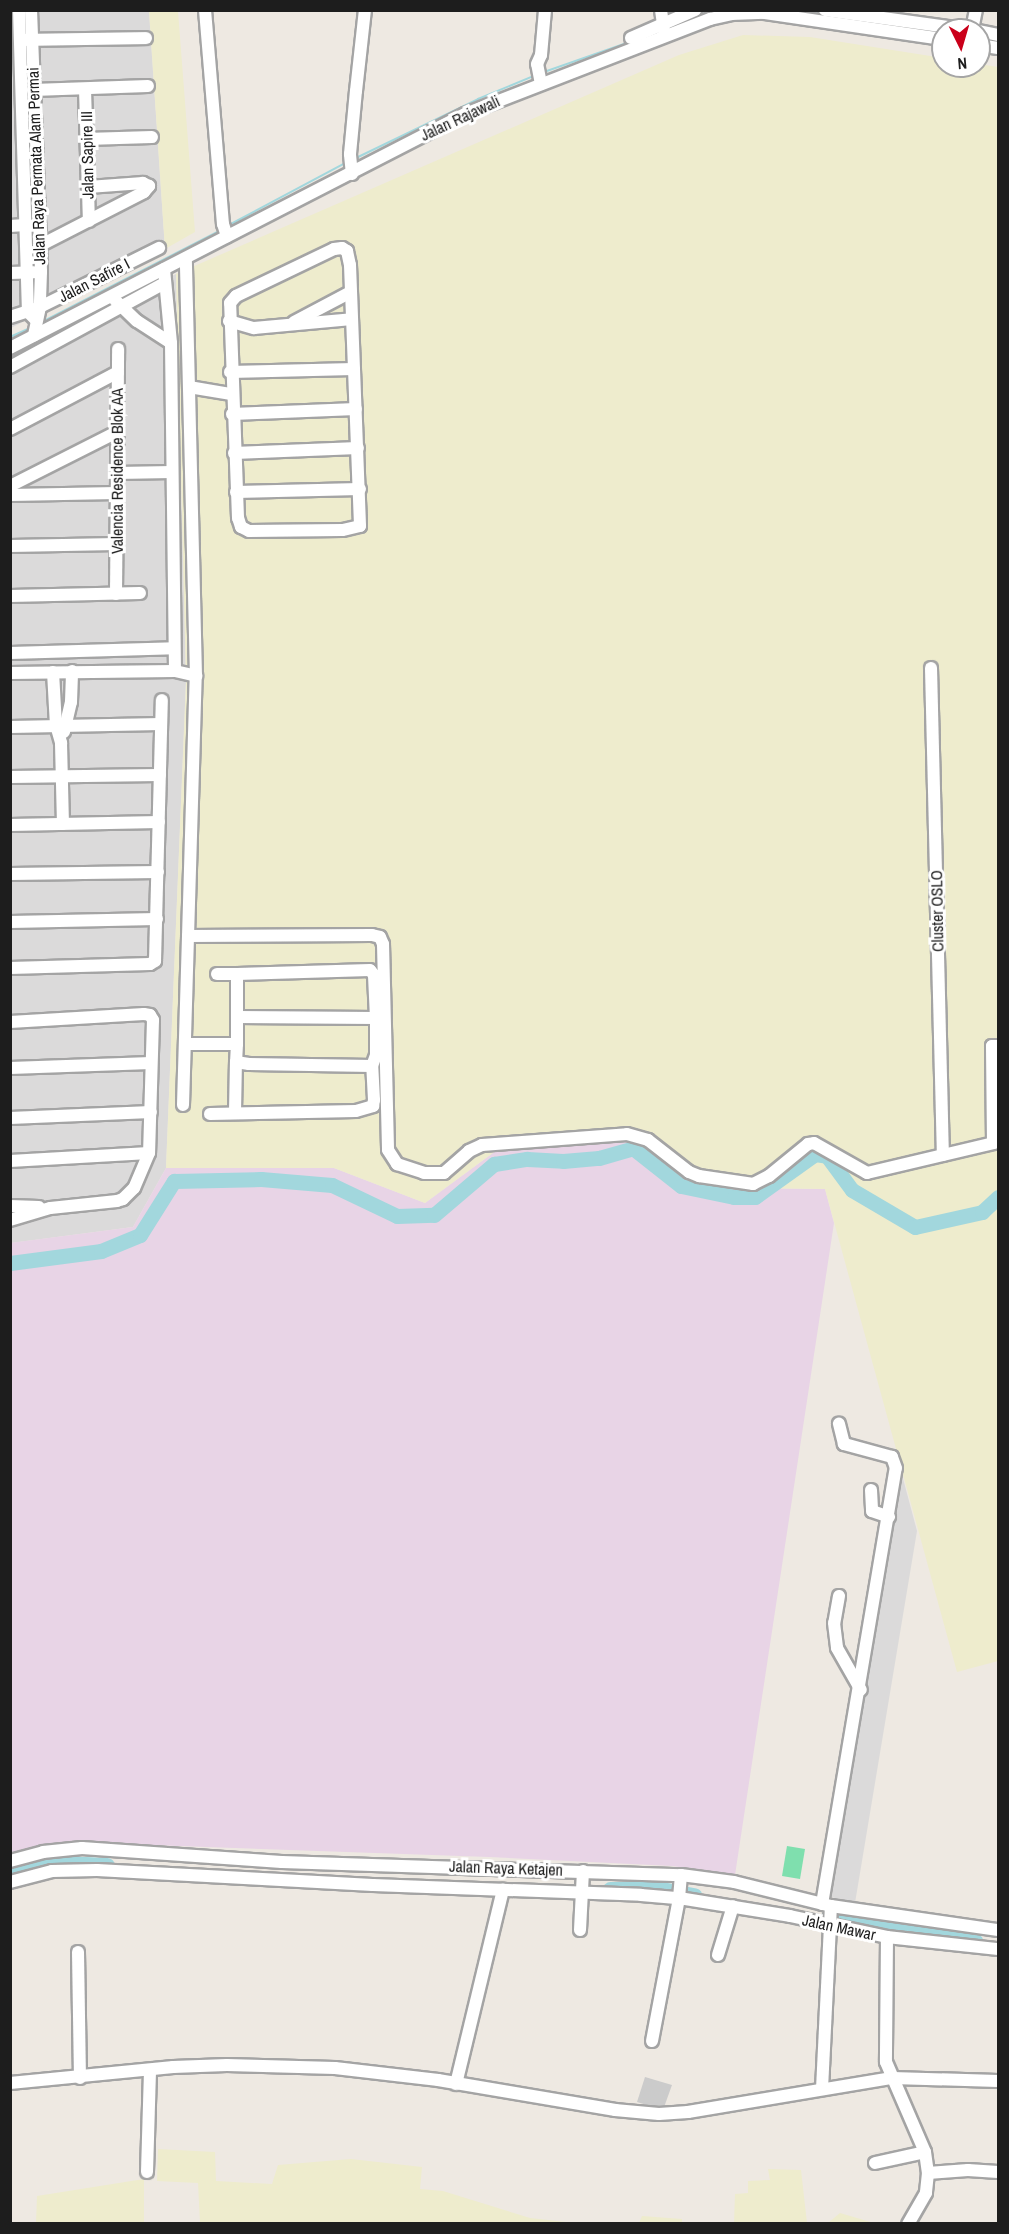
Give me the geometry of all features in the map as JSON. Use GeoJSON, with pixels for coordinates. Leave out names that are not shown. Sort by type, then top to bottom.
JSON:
{"type":"FeatureCollection","features":[{"type":"Feature","properties":{"kind":"street"},"geometry":{"type":"LineString","coordinates":[[10,11],[24,10]]}},
{"type":"Feature","properties":{"kind":"street","name":"Jalan Raya Permata Alam Permai"},"geometry":{"type":"LineString","coordinates":[[31,10],[26,40],[15,56],[16,104],[39,246],[40,307]]}},
{"type":"Feature","properties":{"kind":"street"},"geometry":{"type":"LineString","coordinates":[[205,10],[225,230]]}},
{"type":"Feature","properties":{"kind":"street"},"geometry":{"type":"LineString","coordinates":[[352,172],[350,154],[365,10]]}},
{"type":"Feature","properties":{"kind":"street"},"geometry":{"type":"LineString","coordinates":[[539,79],[545,10]]}},
{"type":"Feature","properties":{"kind":"street"},"geometry":{"type":"LineString","coordinates":[[661,10],[667,29]]}},
{"type":"Feature","properties":{"kind":"street"},"geometry":{"type":"LineString","coordinates":[[631,38],[667,29],[695,10]]}},
{"type":"Feature","properties":{"kind":"street"},"geometry":{"type":"LineString","coordinates":[[825,10],[863,19],[931,26]]}},
{"type":"Feature","properties":{"kind":"street","name":"Jalan Raya Permata Alam Permai"},"geometry":{"type":"LineString","coordinates":[[19,11],[26,40],[33,90],[23,147],[27,272],[34,324]]}},
{"type":"Feature","properties":{"kind":"street","name":"Jalan Rajawali"},"geometry":{"type":"LineString","coordinates":[[10,348],[34,324],[116,301],[164,269],[186,258],[225,230],[352,172],[539,79],[667,29],[742,13],[863,19],[931,36]]}},
{"type":"Feature","properties":{"kind":"street"},"geometry":{"type":"LineString","coordinates":[[26,40],[146,38]]}},
{"type":"Feature","properties":{"kind":"street"},"geometry":{"type":"LineString","coordinates":[[33,90],[148,86]]}},
{"type":"Feature","properties":{"kind":"street","name":"Jalan Sapire III"},"geometry":{"type":"LineString","coordinates":[[86,89],[89,221]]}},
{"type":"Feature","properties":{"kind":"street"},"geometry":{"type":"LineString","coordinates":[[86,139],[152,136]]}},
{"type":"Feature","properties":{"kind":"street"},"geometry":{"type":"LineString","coordinates":[[39,246],[144,192],[148,186],[143,183],[88,187]]}},
{"type":"Feature","properties":{"kind":"street"},"geometry":{"type":"LineString","coordinates":[[10,226],[25,225]]}},
{"type":"Feature","properties":{"kind":"street","name":"Jalan Safire I"},"geometry":{"type":"LineString","coordinates":[[34,324],[40,307],[159,248]]}},
{"type":"Feature","properties":{"kind":"street"},"geometry":{"type":"LineString","coordinates":[[342,248],[347,250],[352,319],[360,526],[342,530],[249,531],[241,527],[236,492],[231,394],[230,303],[236,296],[334,249],[342,248]]}},
{"type":"Feature","properties":{"kind":"street"},"geometry":{"type":"LineString","coordinates":[[183,1105],[196,676],[186,258]]}},
{"type":"Feature","properties":{"kind":"street"},"geometry":{"type":"LineString","coordinates":[[164,269],[171,343],[175,671]]}},
{"type":"Feature","properties":{"kind":"street"},"geometry":{"type":"LineString","coordinates":[[10,273],[41,272]]}},
{"type":"Feature","properties":{"kind":"street"},"geometry":{"type":"LineString","coordinates":[[10,367],[116,301],[165,283]]}},
{"type":"Feature","properties":{"kind":"street"},"geometry":{"type":"LineString","coordinates":[[287,325],[351,292]]}},
{"type":"Feature","properties":{"kind":"street"},"geometry":{"type":"LineString","coordinates":[[116,301],[137,321],[171,343]]}},
{"type":"Feature","properties":{"kind":"street"},"geometry":{"type":"LineString","coordinates":[[137,321],[156,322],[166,309]]}},
{"type":"Feature","properties":{"kind":"street"},"geometry":{"type":"LineString","coordinates":[[10,316],[34,324]]}},
{"type":"Feature","properties":{"kind":"street"},"geometry":{"type":"LineString","coordinates":[[229,321],[254,328],[352,319]]}},
{"type":"Feature","properties":{"kind":"street","name":"Valencia Residence Blok AA"},"geometry":{"type":"LineString","coordinates":[[116,594],[118,349]]}},
{"type":"Feature","properties":{"kind":"street"},"geometry":{"type":"LineString","coordinates":[[231,372],[354,369]]}},
{"type":"Feature","properties":{"kind":"street"},"geometry":{"type":"LineString","coordinates":[[10,429],[118,372]]}},
{"type":"Feature","properties":{"kind":"street"},"geometry":{"type":"LineString","coordinates":[[189,387],[231,394]]}},
{"type":"Feature","properties":{"kind":"street"},"geometry":{"type":"LineString","coordinates":[[232,414],[356,409]]}},
{"type":"Feature","properties":{"kind":"street"},"geometry":{"type":"LineString","coordinates":[[10,486],[117,432]]}},
{"type":"Feature","properties":{"kind":"street"},"geometry":{"type":"LineString","coordinates":[[234,453],[358,448]]}},
{"type":"Feature","properties":{"kind":"street"},"geometry":{"type":"LineString","coordinates":[[117,474],[172,472]]}},
{"type":"Feature","properties":{"kind":"street"},"geometry":{"type":"LineString","coordinates":[[236,492],[360,489]]}},
{"type":"Feature","properties":{"kind":"street"},"geometry":{"type":"LineString","coordinates":[[10,495],[117,493]]}},
{"type":"Feature","properties":{"kind":"street"},"geometry":{"type":"LineString","coordinates":[[10,546],[117,544]]}},
{"type":"Feature","properties":{"kind":"street"},"geometry":{"type":"LineString","coordinates":[[10,596],[141,593]]}},
{"type":"Feature","properties":{"kind":"street"},"geometry":{"type":"LineString","coordinates":[[10,653],[174,648]]}},
{"type":"Feature","properties":{"kind":"street"},"geometry":{"type":"LineString","coordinates":[[63,824],[60,776],[61,724],[55,698],[66,652]]}},
{"type":"Feature","properties":{"kind":"street","name":"Cluster OSLO"},"geometry":{"type":"LineString","coordinates":[[931,668],[943,1155]]}},
{"type":"Feature","properties":{"kind":"street"},"geometry":{"type":"LineString","coordinates":[[10,673],[175,671],[196,676]]}},
{"type":"Feature","properties":{"kind":"street"},"geometry":{"type":"LineString","coordinates":[[61,724],[71,697],[63,672]]}},
{"type":"Feature","properties":{"kind":"street"},"geometry":{"type":"LineString","coordinates":[[55,698],[71,697]]}},
{"type":"Feature","properties":{"kind":"street"},"geometry":{"type":"LineString","coordinates":[[10,968],[150,964],[155,959],[162,700]]}},
{"type":"Feature","properties":{"kind":"street"},"geometry":{"type":"LineString","coordinates":[[10,727],[61,724],[161,724]]}},
{"type":"Feature","properties":{"kind":"street"},"geometry":{"type":"LineString","coordinates":[[10,777],[160,775]]}},
{"type":"Feature","properties":{"kind":"street"},"geometry":{"type":"LineString","coordinates":[[10,825],[159,822]]}},
{"type":"Feature","properties":{"kind":"street"},"geometry":{"type":"LineString","coordinates":[[10,874],[158,872]]}},
{"type":"Feature","properties":{"kind":"street"},"geometry":{"type":"LineString","coordinates":[[10,922],[157,919]]}},
{"type":"Feature","properties":{"kind":"street"},"geometry":{"type":"LineString","coordinates":[[188,936],[372,935],[380,937],[383,944],[388,1150],[392,1160],[404,1168],[439,1174],[448,1170],[469,1151],[482,1145],[627,1134],[648,1140],[689,1172],[744,1183],[761,1182],[807,1144],[813,1143],[867,1173],[996,1143],[995,1046]]}},
{"type":"Feature","properties":{"kind":"street"},"geometry":{"type":"LineString","coordinates":[[210,1113],[368,1109],[374,1100],[372,1066],[376,1055],[376,1018],[374,975],[370,970],[217,974]]}},
{"type":"Feature","properties":{"kind":"street"},"geometry":{"type":"LineString","coordinates":[[235,1112],[237,974]]}},
{"type":"Feature","properties":{"kind":"street"},"geometry":{"type":"LineString","coordinates":[[10,1022],[150,1015],[153,1020],[149,1153],[134,1188],[123,1198],[50,1208],[10,1220]]}},
{"type":"Feature","properties":{"kind":"street"},"geometry":{"type":"LineString","coordinates":[[237,1017],[376,1018]]}},
{"type":"Feature","properties":{"kind":"street"},"geometry":{"type":"LineString","coordinates":[[185,1044],[237,1044]]}},
{"type":"Feature","properties":{"kind":"street"},"geometry":{"type":"LineString","coordinates":[[236,1062],[273,1066],[372,1066]]}},
{"type":"Feature","properties":{"kind":"street"},"geometry":{"type":"LineString","coordinates":[[10,1068],[151,1063]]}},
{"type":"Feature","properties":{"kind":"street"},"geometry":{"type":"LineString","coordinates":[[10,1118],[151,1112]]}},
{"type":"Feature","properties":{"kind":"street"},"geometry":{"type":"LineString","coordinates":[[10,1161],[149,1153]]}},
{"type":"Feature","properties":{"kind":"street"},"geometry":{"type":"LineString","coordinates":[[10,1206],[50,1208]]}},
{"type":"Feature","properties":{"kind":"street"},"geometry":{"type":"LineString","coordinates":[[822,2089],[828,1914],[896,1473],[895,1460],[887,1455],[844,1444],[840,1424]]}},
{"type":"Feature","properties":{"kind":"street"},"geometry":{"type":"LineString","coordinates":[[871,1490],[872,1511],[889,1517]]}},
{"type":"Feature","properties":{"kind":"street"},"geometry":{"type":"LineString","coordinates":[[839,1596],[834,1623],[835,1642],[861,1690]]}},
{"type":"Feature","properties":{"kind":"street","name":"Jalan Raya Ketajen"},"geometry":{"type":"LineString","coordinates":[[10,1861],[43,1852],[82,1848],[282,1862],[437,1877],[680,1887],[734,1882],[828,1914],[935,1933],[995,1940]]}},
{"type":"Feature","properties":{"kind":"street"},"geometry":{"type":"LineString","coordinates":[[10,1882],[62,1870],[437,1877],[503,1890],[583,1883],[680,1887],[652,2041]]}},
{"type":"Feature","properties":{"kind":"street"},"geometry":{"type":"LineString","coordinates":[[580,1930],[583,1883]]}},
{"type":"Feature","properties":{"kind":"street","name":"Jalan Mawar"},"geometry":{"type":"LineString","coordinates":[[680,1887],[733,1906],[828,1914],[887,1937],[935,1933],[995,1940]]}},
{"type":"Feature","properties":{"kind":"street"},"geometry":{"type":"LineString","coordinates":[[456,2084],[503,1890]]}},
{"type":"Feature","properties":{"kind":"street"},"geometry":{"type":"LineString","coordinates":[[718,1955],[733,1906]]}},
{"type":"Feature","properties":{"kind":"street"},"geometry":{"type":"LineString","coordinates":[[887,1937],[885,2047],[892,2078],[926,2152],[928,2174],[926,2193],[908,2223]]}},
{"type":"Feature","properties":{"kind":"street"},"geometry":{"type":"LineString","coordinates":[[78,1952],[80,2078]]}},
{"type":"Feature","properties":{"kind":"street"},"geometry":{"type":"LineString","coordinates":[[10,2083],[226,2065],[334,2068],[456,2084],[615,2110],[659,2114],[688,2112],[892,2078],[999,2081]]}},
{"type":"Feature","properties":{"kind":"street"},"geometry":{"type":"LineString","coordinates":[[147,2172],[150,2070]]}},
{"type":"Feature","properties":{"kind":"street"},"geometry":{"type":"LineString","coordinates":[[875,2163],[926,2152]]}},
{"type":"Feature","properties":{"kind":"street"},"geometry":{"type":"LineString","coordinates":[[928,2174],[968,2170],[999,2172]]}},
{"type":"Feature","properties":{"kind":"shaded area"},"geometry":{"type":"Polygon","coordinates":[[[11,11],[149,11],[165,249],[11,328],[11,11]]]}},
{"type":"Feature","properties":{"kind":"shaded area"},"geometry":{"type":"Polygon","coordinates":[[[149,11],[178,11],[195,232],[165,249],[149,11]]]}},
{"type":"Feature","properties":{"kind":"shaded area"},"geometry":{"type":"Polygon","coordinates":[[[743,35],[810,37],[931,56],[931,78],[991,78],[991,66],[998,67],[998,1661],[957,1672],[825,1189],[727,1188],[634,1133],[505,1144],[425,1203],[334,1168],[166,1168],[186,681],[176,274],[679,55],[743,35]]]}},
{"type":"Feature","properties":{"kind":"shaded area"},"geometry":{"type":"Polygon","coordinates":[[[176,274],[186,681],[166,1168],[133,1227],[11,1243],[11,359],[176,274]]]}},
{"type":"Feature","properties":{"kind":"shaded area"},"geometry":{"type":"Polygon","coordinates":[[[634,1133],[727,1188],[825,1189],[834,1223],[735,1875],[672,1866],[65,1842],[11,1853],[10,1243],[133,1227],[166,1168],[334,1168],[425,1203],[505,1144],[634,1133]]]}},
{"type":"Feature","properties":{"kind":"shaded area"},"geometry":{"type":"Polygon","coordinates":[[[901,1471],[917,1531],[855,1903],[827,1896],[901,1471]]]}},
{"type":"Feature","properties":{"kind":"shaded area"},"geometry":{"type":"Polygon","coordinates":[[[645,2077],[672,2085],[663,2110],[637,2102],[645,2077]]]}},
{"type":"Feature","properties":{"kind":"shaded area"},"geometry":{"type":"Polygon","coordinates":[[[158,2149],[215,2152],[216,2181],[272,2184],[278,2165],[351,2159],[422,2167],[420,2189],[443,2191],[530,2218],[575,2223],[200,2223],[198,2183],[157,2181],[158,2149]]]}},
{"type":"Feature","properties":{"kind":"shaded area"},"geometry":{"type":"Polygon","coordinates":[[[768,2169],[801,2170],[807,2223],[734,2223],[735,2194],[748,2193],[748,2181],[770,2180],[768,2169]]]}},
{"type":"Feature","properties":{"kind":"shaded area"},"geometry":{"type":"Polygon","coordinates":[[[144,2179],[144,2223],[36,2223],[37,2196],[144,2179]]]}},
{"type":"Feature","properties":{"kind":"shaded area"},"geometry":{"type":"Polygon","coordinates":[[[840,2213],[874,2223],[828,2223],[840,2213]]]}},
{"type":"Feature","properties":{"kind":"shaded area"},"geometry":{"type":"Polygon","coordinates":[[[642,2216],[682,2219],[682,2223],[639,2223],[642,2216]]]}},
{"type":"Feature","properties":{"kind":"green space"},"geometry":{"type":"Polygon","coordinates":[[[787,1846],[805,1849],[800,1879],[782,1876],[787,1846]]]}},
{"type":"Feature","properties":{"kind":"waterway"},"geometry":{"type":"LineString","coordinates":[[685,21],[707,10]]}},
{"type":"Feature","properties":{"kind":"waterway"},"geometry":{"type":"LineString","coordinates":[[806,10],[823,13]]}},
{"type":"Feature","properties":{"kind":"waterway"},"geometry":{"type":"LineString","coordinates":[[544,72],[629,42]]}},
{"type":"Feature","properties":{"kind":"waterway"},"geometry":{"type":"LineString","coordinates":[[356,158],[478,99],[536,75]]}},
{"type":"Feature","properties":{"kind":"waterway"},"geometry":{"type":"LineString","coordinates":[[229,225],[345,163]]}},
{"type":"Feature","properties":{"kind":"waterway"},"geometry":{"type":"LineString","coordinates":[[42,322],[221,230]]}},
{"type":"Feature","properties":{"kind":"waterway"},"geometry":{"type":"LineString","coordinates":[[10,337],[32,327]]}},
{"type":"Feature","properties":{"kind":"waterway"},"geometry":{"type":"LineString","coordinates":[[10,1263],[101,1251],[140,1235],[174,1181],[261,1179],[332,1185],[397,1216],[434,1215],[494,1164],[527,1159],[563,1161],[599,1158],[633,1148],[681,1186],[734,1197],[755,1197],[815,1154],[827,1156],[852,1190],[915,1227],[982,1212],[998,1197]]}},
{"type":"Feature","properties":{"kind":"waterway"},"geometry":{"type":"LineString","coordinates":[[10,1872],[63,1863],[107,1865]]}},
{"type":"Feature","properties":{"kind":"waterway"},"geometry":{"type":"LineString","coordinates":[[610,1889],[662,1889],[694,1895]]}},
{"type":"Feature","properties":{"kind":"waterway"},"geometry":{"type":"LineString","coordinates":[[826,1919],[975,1941]]}}]}
